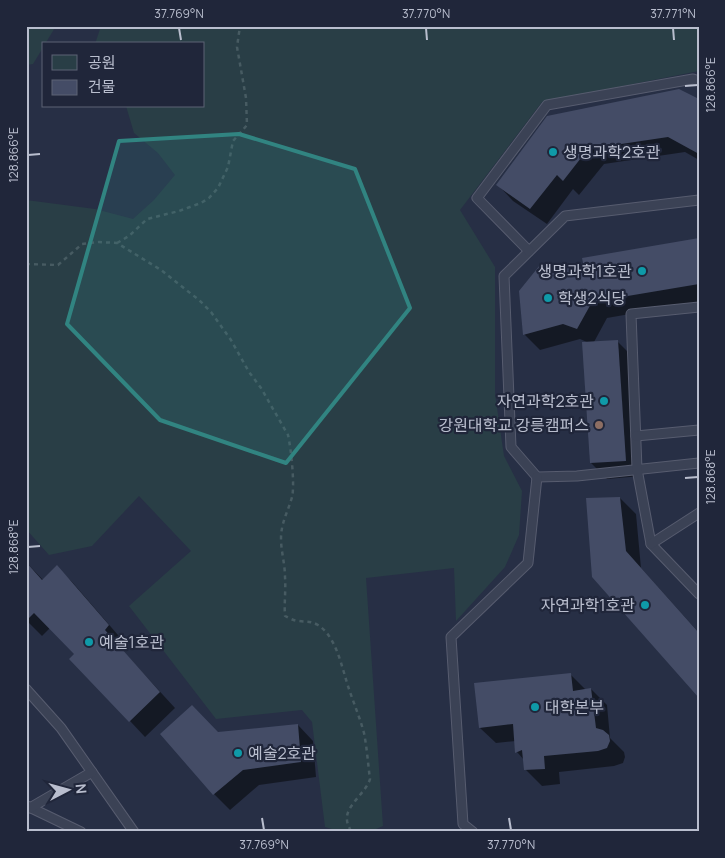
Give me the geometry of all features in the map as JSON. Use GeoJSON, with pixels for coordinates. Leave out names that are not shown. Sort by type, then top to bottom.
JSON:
{"type":"FeatureCollection","features":[{"type":"Feature","properties":{"kind":"lane"},"geometry":{"type":"LineString","coordinates":[[529,251],[477,198],[548,105],[693,79],[699,81]]}},
{"type":"Feature","properties":{"kind":"lane"},"geometry":{"type":"LineString","coordinates":[[473,832],[463,824],[451,637],[528,563],[537,477],[511,447],[504,276],[565,216],[699,200]]}},
{"type":"Feature","properties":{"kind":"lane"},"geometry":{"type":"LineString","coordinates":[[699,307],[631,314],[637,469],[651,544],[699,594]]}},
{"type":"Feature","properties":{"kind":"lane"},"geometry":{"type":"LineString","coordinates":[[636,436],[699,430]]}},
{"type":"Feature","properties":{"kind":"lane"},"geometry":{"type":"LineString","coordinates":[[537,477],[577,476],[699,463]]}},
{"type":"Feature","properties":{"kind":"lane"},"geometry":{"type":"LineString","coordinates":[[651,544],[699,512]]}},
{"type":"Feature","properties":{"kind":"lane"},"geometry":{"type":"LineString","coordinates":[[26,689],[61,728],[134,832]]}},
{"type":"Feature","properties":{"kind":"lane"},"geometry":{"type":"LineString","coordinates":[[28,807],[92,772]]}},
{"type":"Feature","properties":{"kind":"lane"},"geometry":{"type":"LineString","coordinates":[[28,807],[81,832]]}},
{"type":"Feature","properties":{"kind":"path"},"geometry":{"type":"LineString","coordinates":[[117,243],[129,236],[147,219],[201,203],[210,198],[218,188],[228,167],[233,141],[247,125],[246,98],[237,47],[240,26]]}},
{"type":"Feature","properties":{"kind":"path"},"geometry":{"type":"LineString","coordinates":[[26,264],[58,266],[82,244],[98,242],[117,243],[161,270],[200,300],[211,312],[231,340],[288,435],[293,488],[292,497],[284,518],[281,538],[285,577],[285,616],[298,621],[308,621],[317,624],[325,630],[331,639],[342,666],[361,722],[370,779],[368,786],[348,812],[347,821],[351,832]]}},
{"type":"Feature","properties":{"kind":"highlighted area"},"geometry":{"type":"Polygon","coordinates":[[[239,134],[355,169],[410,308],[286,463],[160,420],[67,324],[119,141],[239,134]]]}},
{"type":"Feature","properties":{"kind":"green space"},"geometry":{"type":"Polygon","coordinates":[[[26,26],[56,26],[46,42],[42,42],[42,49],[33,64],[26,65],[26,26]]]}},
{"type":"Feature","properties":{"kind":"green space"},"geometry":{"type":"Polygon","coordinates":[[[101,26],[699,26],[699,71],[542,102],[460,210],[495,267],[495,394],[504,456],[522,491],[519,535],[505,567],[456,621],[454,568],[366,578],[383,826],[369,832],[342,832],[325,827],[312,722],[302,710],[216,719],[129,606],[191,551],[139,496],[92,546],[49,555],[26,529],[26,200],[95,209],[133,219],[154,200],[175,175],[158,153],[134,133],[127,108],[205,108],[205,42],[96,42],[101,26]]]}},
{"type":"Feature","properties":{"kind":"building","name":"생명과학2호관"},"geometry":{"type":"Polygon","coordinates":[[[679,89],[699,99],[699,154],[668,137],[588,149],[563,181],[557,175],[530,209],[496,185],[547,116],[679,89]]]}},
{"type":"Feature","properties":{"kind":"building"},"geometry":{"type":"Polygon","coordinates":[[[699,238],[699,284],[592,302],[577,329],[563,324],[523,335],[519,291],[540,265],[583,263],[582,258],[699,238]]]}},
{"type":"Feature","properties":{"kind":"building","name":"자연과학2호관"},"geometry":{"type":"Polygon","coordinates":[[[618,340],[626,461],[590,463],[582,342],[618,340]]]}},
{"type":"Feature","properties":{"kind":"building","name":"자연과학1호관"},"geometry":{"type":"Polygon","coordinates":[[[620,497],[626,551],[699,633],[699,698],[592,577],[586,498],[620,497]]]}},
{"type":"Feature","properties":{"kind":"building","name":"예술1호관"},"geometry":{"type":"Polygon","coordinates":[[[26,562],[42,580],[57,565],[109,625],[105,630],[160,692],[129,722],[69,659],[74,654],[34,613],[26,621],[26,562]]]}},
{"type":"Feature","properties":{"kind":"building","name":"대학본부"},"geometry":{"type":"Polygon","coordinates":[[[571,673],[573,691],[591,688],[596,728],[603,730],[609,735],[610,741],[607,748],[598,751],[544,756],[545,769],[524,770],[522,750],[515,753],[513,724],[479,728],[474,683],[571,673]]]}},
{"type":"Feature","properties":{"kind":"building","name":"예술2호관"},"geometry":{"type":"Polygon","coordinates":[[[192,705],[218,732],[298,724],[301,762],[243,770],[213,795],[160,734],[192,705]]]}},
{"type":"Feature","properties":{"kind":"place","name":"생명과학2호관"},"geometry":{"type":"Point","coordinates":[553,152]}},
{"type":"Feature","properties":{"kind":"place","name":"생명과학1호관"},"geometry":{"type":"Point","coordinates":[642,271]}},
{"type":"Feature","properties":{"kind":"place","name":"학생2식당"},"geometry":{"type":"Point","coordinates":[548,298]}},
{"type":"Feature","properties":{"kind":"place","name":"자연과학2호관"},"geometry":{"type":"Point","coordinates":[604,401]}},
{"type":"Feature","properties":{"kind":"place","name":"강원대학교 강릉캠퍼스"},"geometry":{"type":"Point","coordinates":[599,425]}},
{"type":"Feature","properties":{"kind":"place","name":"자연과학1호관"},"geometry":{"type":"Point","coordinates":[645,605]}},
{"type":"Feature","properties":{"kind":"place","name":"예술1호관"},"geometry":{"type":"Point","coordinates":[89,642]}},
{"type":"Feature","properties":{"kind":"place","name":"대학본부"},"geometry":{"type":"Point","coordinates":[535,707]}},
{"type":"Feature","properties":{"kind":"place","name":"예술2호관"},"geometry":{"type":"Point","coordinates":[238,753]}}]}
